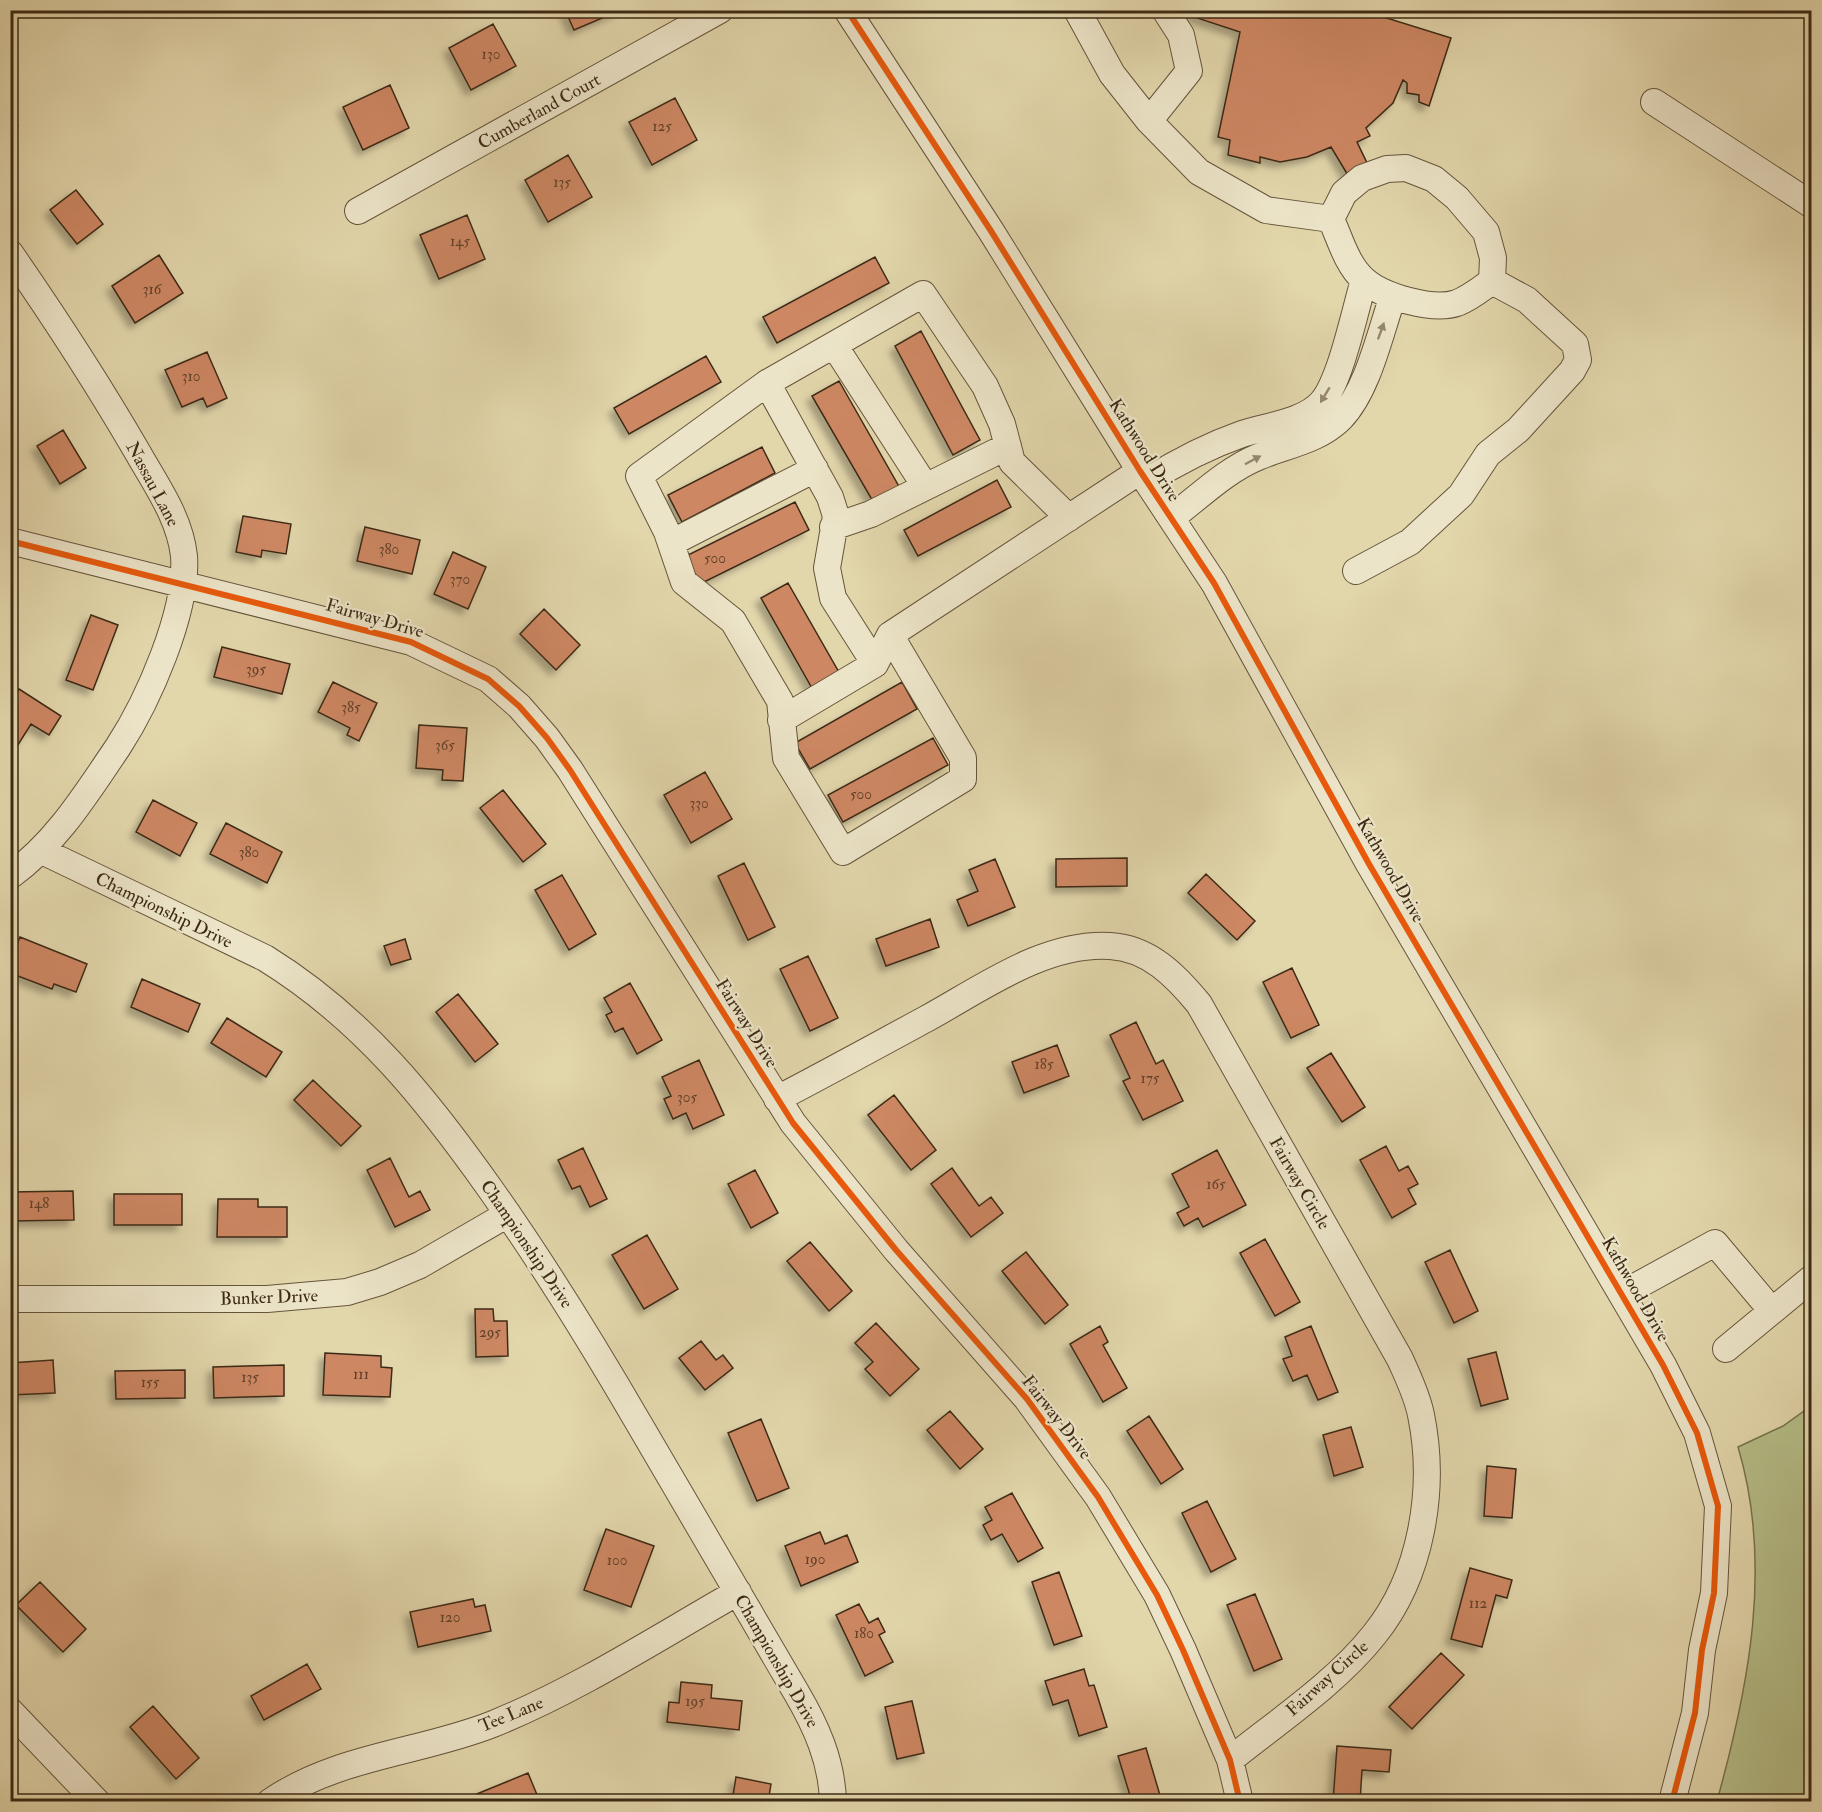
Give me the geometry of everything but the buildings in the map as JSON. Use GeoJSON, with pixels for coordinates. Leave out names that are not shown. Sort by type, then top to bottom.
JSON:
{"type":"FeatureCollection","features":[{"type":"Feature","properties":{"kind":"street","name":"Cumberland Court"},"geometry":{"type":"LineString","coordinates":[[358,211],[720,10]]}},
{"type":"Feature","properties":{"kind":"street","name":"Kathwood Drive"},"geometry":{"type":"LineString","coordinates":[[847,10],[991,231],[1144,476],[1214,583],[1369,864],[1663,1365],[1697,1433],[1718,1506],[1714,1593],[1702,1650],[1695,1713],[1672,1802]]}},
{"type":"Feature","properties":{"kind":"street"},"geometry":{"type":"LineString","coordinates":[[1077,10],[1112,74],[1149,121],[1199,172],[1266,210],[1331,219]]}},
{"type":"Feature","properties":{"kind":"street"},"geometry":{"type":"LineString","coordinates":[[1149,121],[1189,72],[1181,35],[1165,10]]}},
{"type":"Feature","properties":{"kind":"street"},"geometry":{"type":"LineString","coordinates":[[1654,102],[1812,205]]}},
{"type":"Feature","properties":{"kind":"street"},"geometry":{"type":"LineString","coordinates":[[1406,168],[1434,179],[1458,198],[1486,232],[1493,258],[1492,281],[1454,304],[1424,305],[1394,296],[1364,280],[1347,256],[1331,219],[1344,193],[1362,178],[1387,169],[1406,168]]}},
{"type":"Feature","properties":{"kind":"street","name":"Nassau Lane"},"geometry":{"type":"LineString","coordinates":[[10,253],[115,413],[166,501],[173,516],[183,555],[182,585],[160,666],[143,703],[94,782],[42,851],[10,876]]}},
{"type":"Feature","properties":{"kind":"street"},"geometry":{"type":"LineString","coordinates":[[781,720],[874,664],[890,635],[1069,518],[1144,476],[1242,434],[1292,420],[1322,402],[1336,375],[1364,280]]}},
{"type":"Feature","properties":{"kind":"street"},"geometry":{"type":"LineString","coordinates":[[1356,571],[1410,542],[1461,495],[1488,454],[1518,430],[1572,371],[1578,360],[1575,344],[1527,300],[1492,281]]}},
{"type":"Feature","properties":{"kind":"street"},"geometry":{"type":"LineString","coordinates":[[890,635],[963,759],[963,779],[843,852],[786,758],[780,701],[733,621],[684,582],[670,543],[639,476],[767,383],[923,294],[985,386],[1002,423],[1012,462],[1069,518]]}},
{"type":"Feature","properties":{"kind":"street"},"geometry":{"type":"LineString","coordinates":[[1171,518],[1223,478],[1257,457],[1300,444],[1340,419],[1359,392],[1394,296]]}},
{"type":"Feature","properties":{"kind":"street"},"geometry":{"type":"LineString","coordinates":[[834,345],[925,486]]}},
{"type":"Feature","properties":{"kind":"street"},"geometry":{"type":"LineString","coordinates":[[767,383],[830,496],[836,516],[827,568],[833,598],[874,664]]}},
{"type":"Feature","properties":{"kind":"street"},"geometry":{"type":"LineString","coordinates":[[833,527],[871,514],[1008,446]]}},
{"type":"Feature","properties":{"kind":"street"},"geometry":{"type":"LineString","coordinates":[[1204,449],[1223,478]]}},
{"type":"Feature","properties":{"kind":"street"},"geometry":{"type":"LineString","coordinates":[[670,543],[815,469]]}},
{"type":"Feature","properties":{"kind":"street","name":"Fairway Drive"},"geometry":{"type":"LineString","coordinates":[[10,540],[411,642],[470,669],[504,693],[547,738],[570,770],[777,1099],[807,1141],[896,1250],[1027,1399],[1098,1497],[1157,1595],[1230,1760],[1240,1802]]}},
{"type":"Feature","properties":{"kind":"street","name":"Championship Drive"},"geometry":{"type":"LineString","coordinates":[[42,851],[265,958],[303,983],[394,1065],[423,1097],[508,1214],[579,1320],[815,1724],[826,1756],[833,1802]]}},
{"type":"Feature","properties":{"kind":"street","name":"Fairway Circle"},"geometry":{"type":"LineString","coordinates":[[777,1099],[1019,968],[1066,950],[1112,946],[1136,951],[1162,965],[1199,1004],[1400,1359],[1421,1413],[1427,1472],[1420,1536],[1409,1574],[1394,1606],[1374,1635],[1344,1667],[1230,1760]]}},
{"type":"Feature","properties":{"kind":"street","name":"Bunker Drive"},"geometry":{"type":"LineString","coordinates":[[10,1299],[267,1299],[347,1292],[380,1282],[420,1265],[508,1214]]}},
{"type":"Feature","properties":{"kind":"street"},"geometry":{"type":"LineString","coordinates":[[1622,1294],[1715,1244],[1772,1311]]}},
{"type":"Feature","properties":{"kind":"street"},"geometry":{"type":"LineString","coordinates":[[1726,1349],[1812,1278]]}},
{"type":"Feature","properties":{"kind":"street","name":"Tee Lane"},"geometry":{"type":"LineString","coordinates":[[270,1802],[329,1772],[490,1725],[549,1699],[738,1592]]}},
{"type":"Feature","properties":{"kind":"street"},"geometry":{"type":"LineString","coordinates":[[10,1711],[98,1802]]}},
{"type":"Feature","properties":{"kind":"green space"},"geometry":{"type":"Polygon","coordinates":[[[1811,1406],[1811,1801],[1717,1801],[1739,1714],[1753,1625],[1754,1536],[1748,1491],[1738,1447],[1783,1426],[1811,1406]]]}},
{"type":"Feature","properties":{"kind":"cycle path"},"geometry":{"type":"LineString","coordinates":[[847,10],[991,231],[1140,471],[1214,583],[1369,864],[1663,1365],[1697,1433],[1718,1506],[1714,1593],[1702,1650],[1695,1713],[1672,1802]]}},
{"type":"Feature","properties":{"kind":"cycle path"},"geometry":{"type":"LineString","coordinates":[[10,541],[411,642],[488,679],[519,706],[547,738],[570,770],[793,1123],[896,1250],[1027,1399],[1098,1497],[1157,1595],[1183,1650],[1230,1760],[1240,1802]]}}]}
